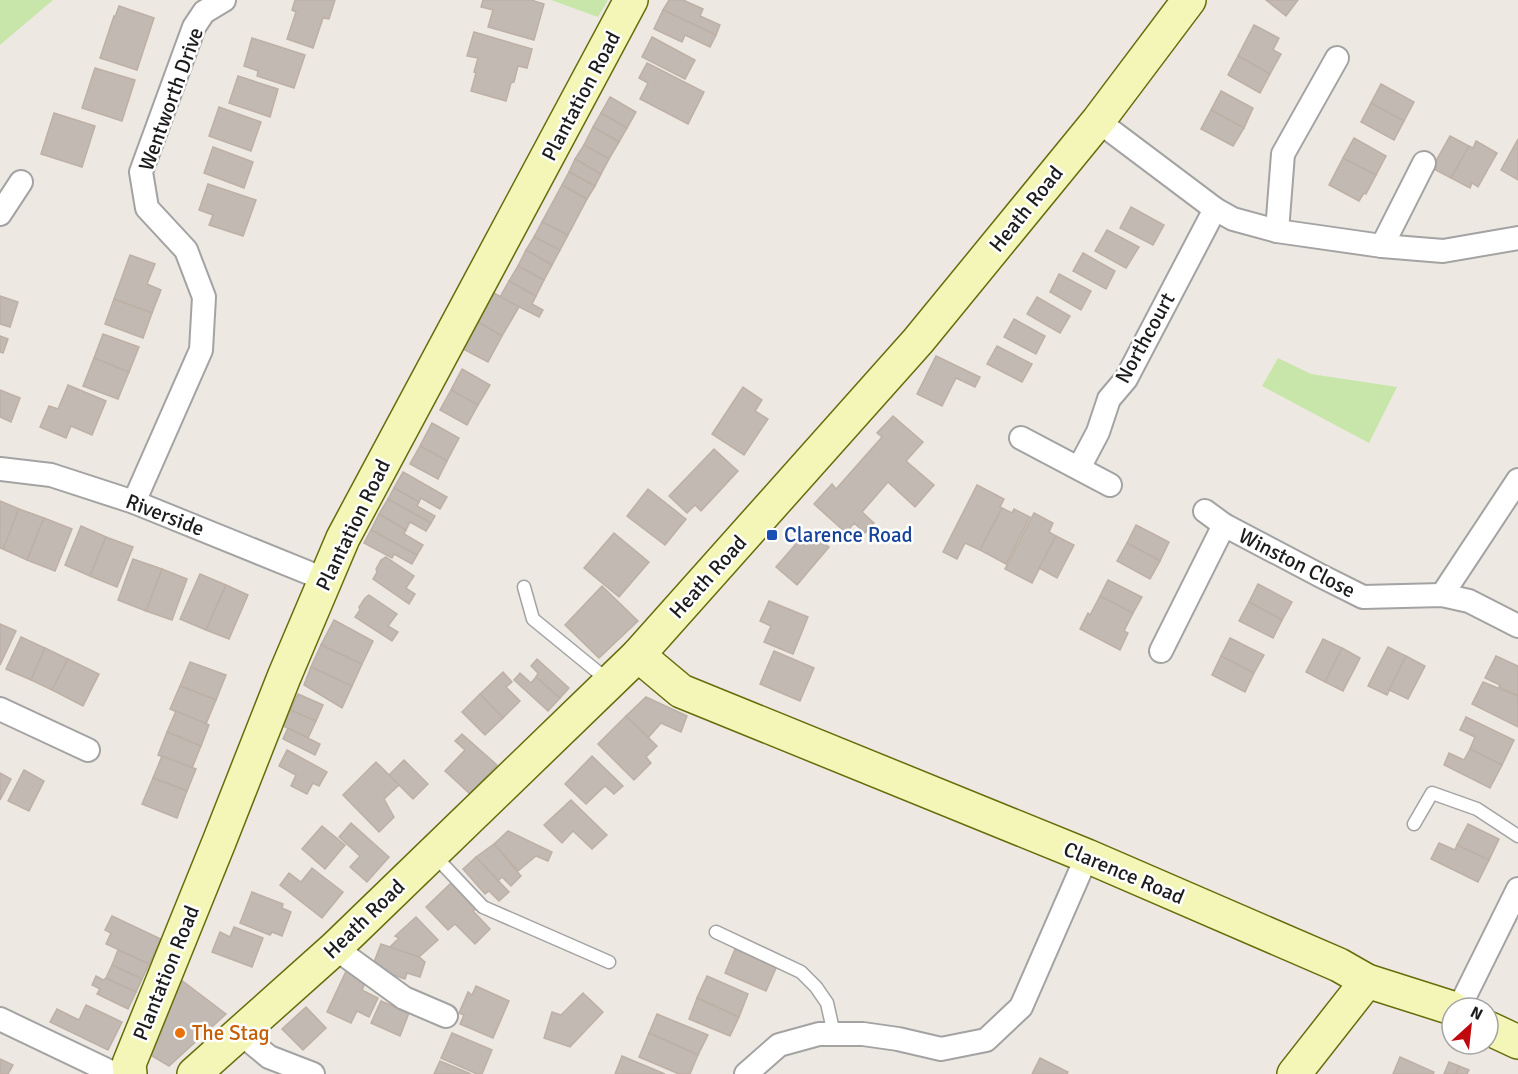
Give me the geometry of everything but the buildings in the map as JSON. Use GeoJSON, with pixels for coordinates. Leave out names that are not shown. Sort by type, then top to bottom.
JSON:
{"type":"FeatureCollection","features":[{"type":"Feature","properties":{"kind":"street","name":"Wentworth Drive"},"geometry":{"type":"LineString","coordinates":[[134,502],[201,350],[204,297],[186,250],[147,208],[141,172],[194,27],[204,12],[224,0]]}},
{"type":"Feature","properties":{"kind":"street","name":"Plantation Road"},"geometry":{"type":"LineString","coordinates":[[130,1074],[129,1064],[324,579],[349,527],[631,0]]}},
{"type":"Feature","properties":{"kind":"street","name":"Heath Road"},"geometry":{"type":"LineString","coordinates":[[194,1074],[335,948],[638,655],[918,341],[1098,121],[1189,0]]}},
{"type":"Feature","properties":{"kind":"street"},"geometry":{"type":"LineString","coordinates":[[1277,231],[1284,154],[1337,58]]}},
{"type":"Feature","properties":{"kind":"street"},"geometry":{"type":"LineString","coordinates":[[1098,121],[1233,219],[1277,231],[1382,246],[1443,251],[1518,238]]}},
{"type":"Feature","properties":{"kind":"street"},"geometry":{"type":"LineString","coordinates":[[1382,246],[1424,163]]}},
{"type":"Feature","properties":{"kind":"street"},"geometry":{"type":"LineString","coordinates":[[0,214],[21,182]]}},
{"type":"Feature","properties":{"kind":"street","name":"Northcourt"},"geometry":{"type":"LineString","coordinates":[[1079,468],[1098,432],[1109,399],[1126,379],[1215,208]]}},
{"type":"Feature","properties":{"kind":"street"},"geometry":{"type":"LineString","coordinates":[[1021,438],[1110,485]]}},
{"type":"Feature","properties":{"kind":"street","name":"Riverside"},"geometry":{"type":"LineString","coordinates":[[0,469],[51,475],[134,502],[324,579]]}},
{"type":"Feature","properties":{"kind":"street"},"geometry":{"type":"LineString","coordinates":[[1442,595],[1518,480]]}},
{"type":"Feature","properties":{"kind":"street","name":"Winston Close"},"geometry":{"type":"LineString","coordinates":[[1205,511],[1224,525],[1363,597],[1442,595],[1468,601],[1518,626]]}},
{"type":"Feature","properties":{"kind":"street","name":"Winston Close"},"geometry":{"type":"LineString","coordinates":[[1161,651],[1224,525]]}},
{"type":"Feature","properties":{"kind":"street","name":"Clarence Road"},"geometry":{"type":"LineString","coordinates":[[638,655],[681,691],[1087,856],[1339,965],[1367,981],[1440,1004]]}},
{"type":"Feature","properties":{"kind":"street"},"geometry":{"type":"LineString","coordinates":[[0,710],[88,750]]}},
{"type":"Feature","properties":{"kind":"street"},"geometry":{"type":"LineString","coordinates":[[746,1074],[779,1045],[819,1034],[863,1034],[941,1049],[986,1040],[1021,1007],[1087,856]]}},
{"type":"Feature","properties":{"kind":"street"},"geometry":{"type":"LineString","coordinates":[[1466,996],[1518,889]]}},
{"type":"Feature","properties":{"kind":"street"},"geometry":{"type":"LineString","coordinates":[[335,948],[404,998],[446,1016]]}},
{"type":"Feature","properties":{"kind":"street"},"geometry":{"type":"LineString","coordinates":[[1294,1074],[1367,981]]}},
{"type":"Feature","properties":{"kind":"street"},"geometry":{"type":"LineString","coordinates":[[0,1019],[115,1074]]}},
{"type":"Feature","properties":{"kind":"street"},"geometry":{"type":"LineString","coordinates":[[240,1033],[269,1057],[313,1074]]}},
{"type":"Feature","properties":{"kind":"street"},"geometry":{"type":"LineString","coordinates":[[1500,1034],[1518,1042]]}},
{"type":"Feature","properties":{"kind":"lane"},"geometry":{"type":"LineString","coordinates":[[524,588],[533,619],[610,682]]}},
{"type":"Feature","properties":{"kind":"lane"},"geometry":{"type":"LineString","coordinates":[[1414,824],[1432,794],[1477,809],[1518,836]]}},
{"type":"Feature","properties":{"kind":"lane"},"geometry":{"type":"LineString","coordinates":[[433,853],[483,908],[609,962]]}},
{"type":"Feature","properties":{"kind":"lane"},"geometry":{"type":"LineString","coordinates":[[716,932],[801,972],[816,987],[827,1003],[834,1034]]}},
{"type":"Feature","properties":{"kind":"green space"},"geometry":{"type":"Polygon","coordinates":[[[0,0],[53,0],[0,45],[0,0]]]}},
{"type":"Feature","properties":{"kind":"green space"},"geometry":{"type":"Polygon","coordinates":[[[551,0],[608,0],[598,17],[551,0]]]}},
{"type":"Feature","properties":{"kind":"green space"},"geometry":{"type":"Polygon","coordinates":[[[1278,358],[1311,374],[1397,387],[1369,443],[1262,386],[1278,358]]]}},
{"type":"Feature","properties":{"kind":"place","name":"Clarence Road"},"geometry":{"type":"Point","coordinates":[772,535]}},
{"type":"Feature","properties":{"kind":"place","name":"The Stag"},"geometry":{"type":"Point","coordinates":[180,1033]}}]}
